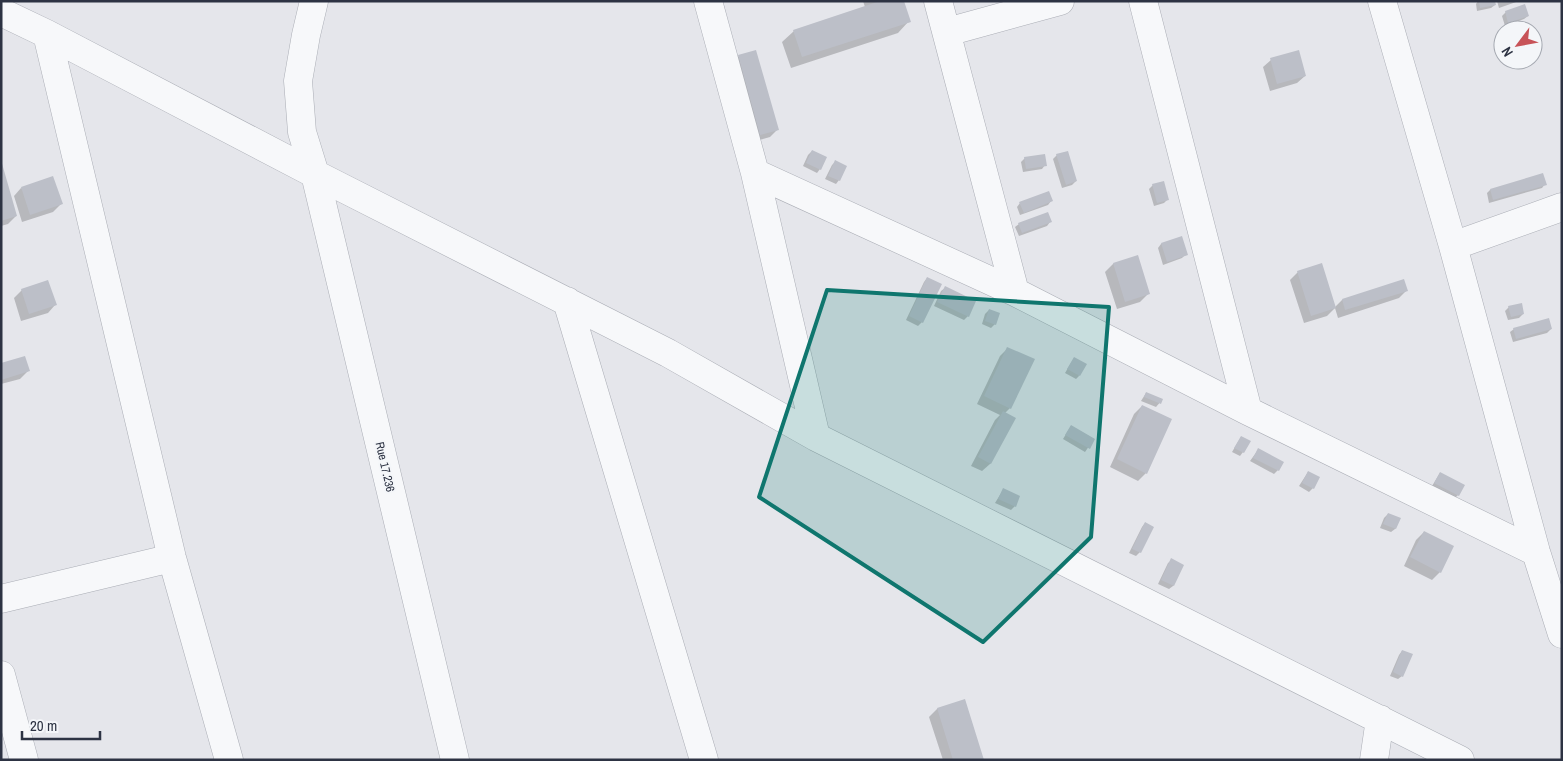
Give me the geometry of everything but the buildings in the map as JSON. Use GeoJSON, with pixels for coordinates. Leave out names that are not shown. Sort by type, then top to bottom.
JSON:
{"type":"FeatureCollection","features":[{"type":"Feature","properties":{"kind":"street","name":"Rue 17.236"},"geometry":{"type":"LineString","coordinates":[[314,1],[298,81],[302,132],[315,174],[455,760]]}},
{"type":"Feature","properties":{"kind":"street"},"geometry":{"type":"LineString","coordinates":[[708,1],[755,173],[816,437]]}},
{"type":"Feature","properties":{"kind":"street"},"geometry":{"type":"LineString","coordinates":[[938,1],[1015,292]]}},
{"type":"Feature","properties":{"kind":"street"},"geometry":{"type":"LineString","coordinates":[[947,32],[1060,1]]}},
{"type":"Feature","properties":{"kind":"street"},"geometry":{"type":"LineString","coordinates":[[1143,1],[1248,411]]}},
{"type":"Feature","properties":{"kind":"street"},"geometry":{"type":"LineString","coordinates":[[1382,1],[1453,246],[1536,552],[1562,634]]}},
{"type":"Feature","properties":{"kind":"street"},"geometry":{"type":"LineString","coordinates":[[1,12],[668,353],[816,437],[1460,760]]}},
{"type":"Feature","properties":{"kind":"street"},"geometry":{"type":"LineString","coordinates":[[47,34],[172,558],[228,760]]}},
{"type":"Feature","properties":{"kind":"street"},"geometry":{"type":"LineString","coordinates":[[755,173],[1015,292],[1248,411],[1536,552]]}},
{"type":"Feature","properties":{"kind":"street"},"geometry":{"type":"LineString","coordinates":[[1453,246],[1562,207]]}},
{"type":"Feature","properties":{"kind":"street"},"geometry":{"type":"LineString","coordinates":[[567,301],[704,760]]}},
{"type":"Feature","properties":{"kind":"street"},"geometry":{"type":"LineString","coordinates":[[1,599],[172,558]]}},
{"type":"Feature","properties":{"kind":"street"},"geometry":{"type":"LineString","coordinates":[[1,675],[24,760]]}},
{"type":"Feature","properties":{"kind":"street"},"geometry":{"type":"LineString","coordinates":[[1374,760],[1380,719]]}},
{"type":"Feature","properties":{"kind":"highlighted area"},"geometry":{"type":"Polygon","coordinates":[[[827,290],[1109,307],[1091,537],[983,642],[759,497],[827,290]]]}}]}
